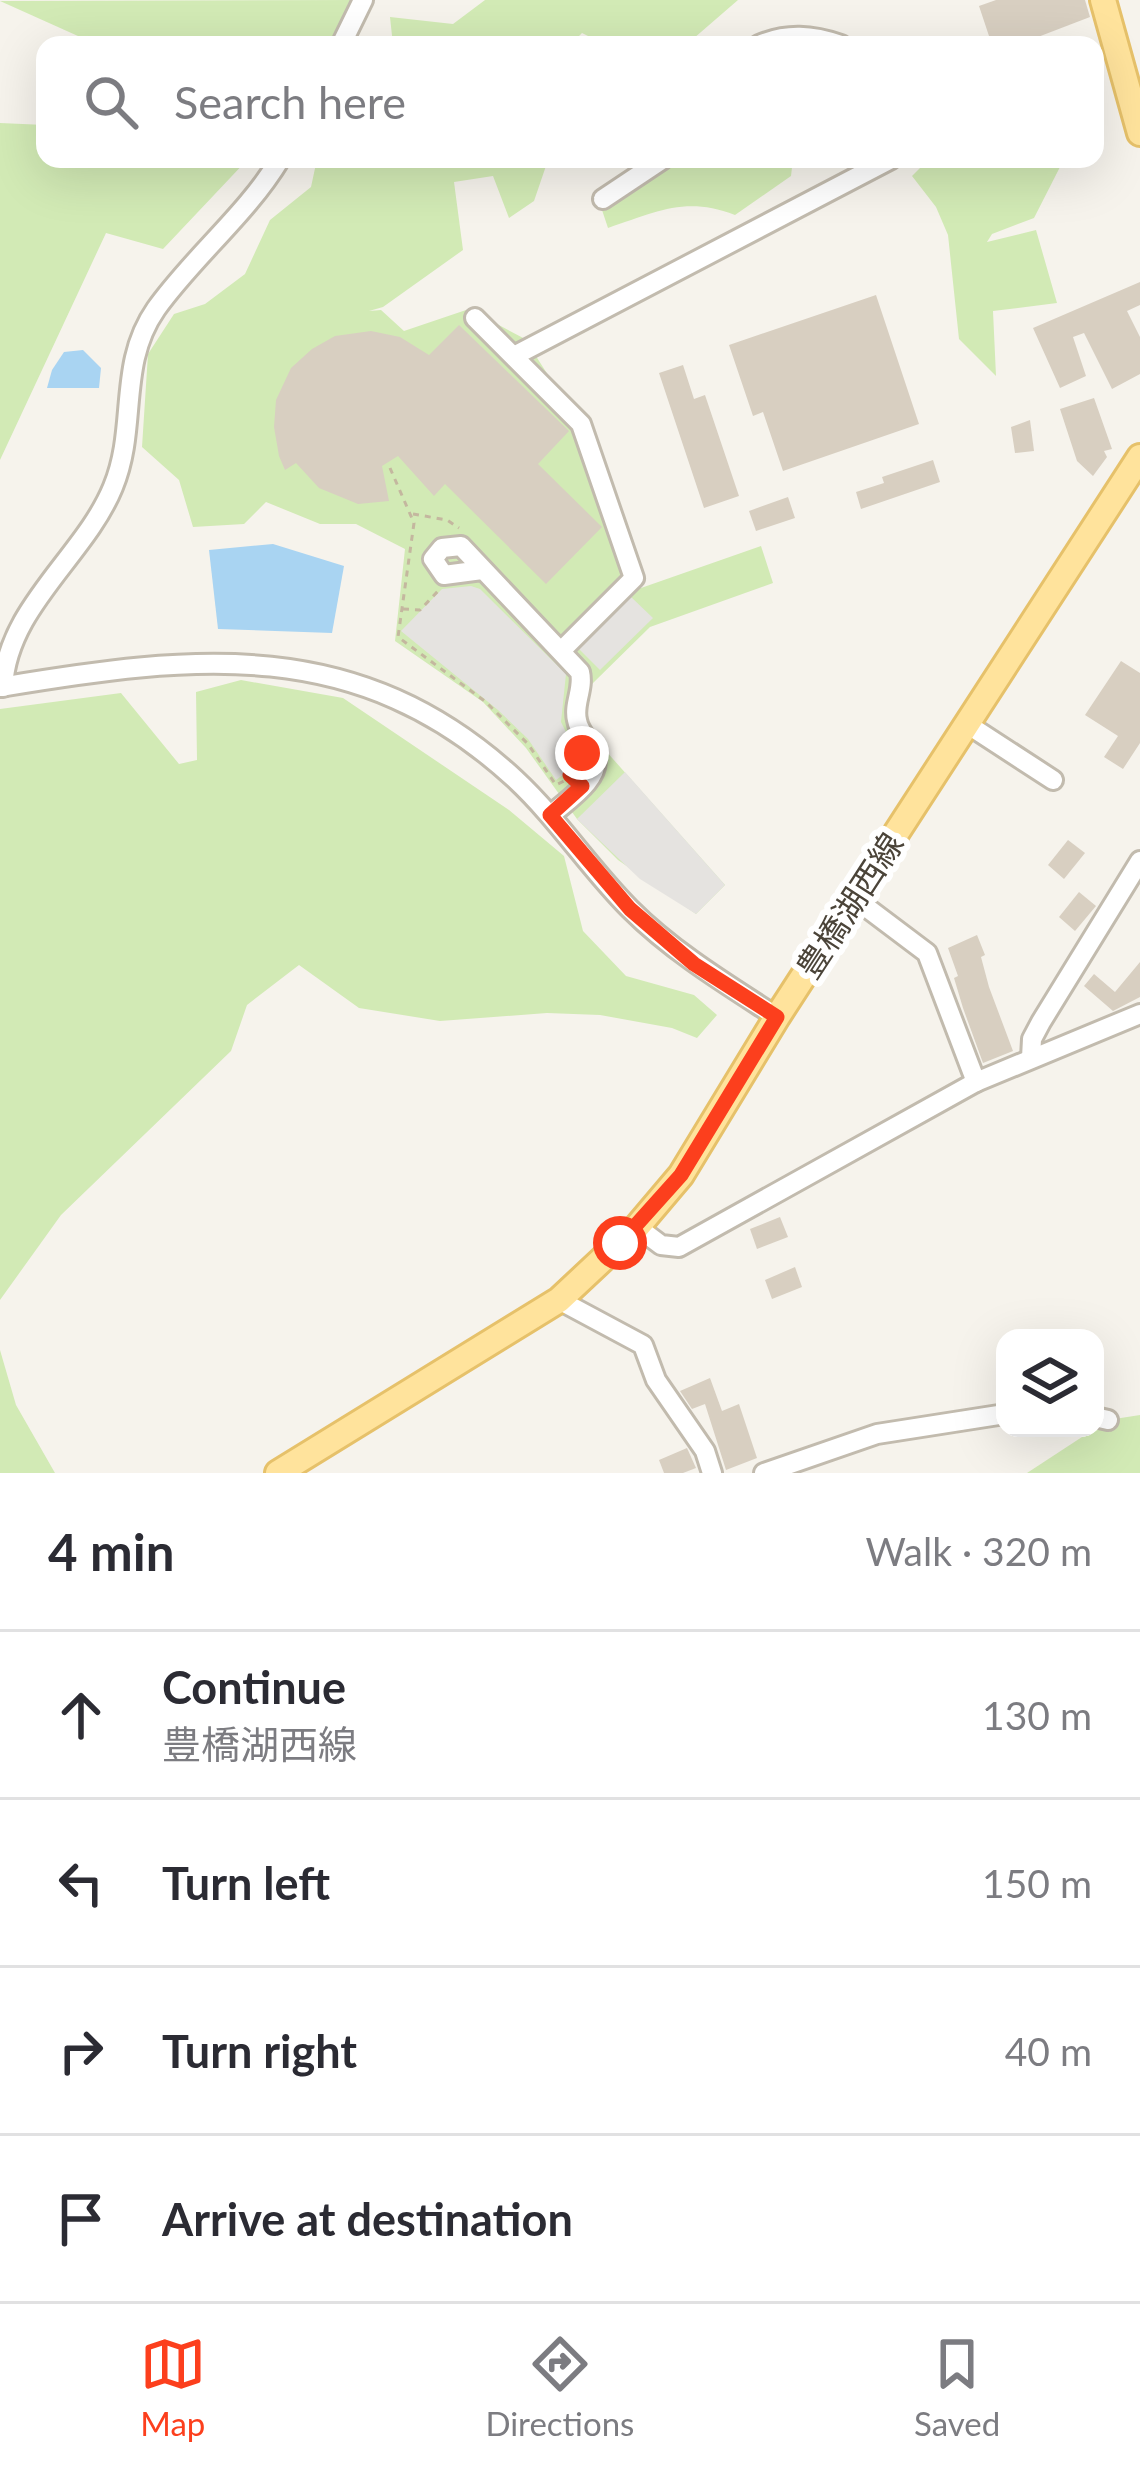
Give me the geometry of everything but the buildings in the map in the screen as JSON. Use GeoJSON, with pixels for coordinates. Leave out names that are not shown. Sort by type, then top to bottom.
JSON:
{"type":"FeatureCollection","features":[{"type":"Feature","properties":{"kind":"main road"},"geometry":{"type":"LineString","coordinates":[[1103,0],[1104,36]]}},
{"type":"Feature","properties":{"kind":"main road"},"geometry":{"type":"LineString","coordinates":[[1104,40],[1140,133]]}},
{"type":"Feature","properties":{"kind":"main road","name":"豊橋湖西線"},"geometry":{"type":"LineString","coordinates":[[278,1473],[559,1300],[637,1227],[681,1175],[777,1017],[1140,457]]}},
{"type":"Feature","properties":{"kind":"street"},"geometry":{"type":"LineString","coordinates":[[345,36],[363,0]]}},
{"type":"Feature","properties":{"kind":"street"},"geometry":{"type":"LineString","coordinates":[[273,168],[154,312],[132,358],[125,451],[112,490],[12,639],[2,687],[214,661],[285,665],[357,684],[443,724],[512,776],[630,909],[694,964],[777,1017]]}},
{"type":"Feature","properties":{"kind":"street"},"geometry":{"type":"LineString","coordinates":[[603,200],[650,168]]}},
{"type":"Feature","properties":{"kind":"street"},"geometry":{"type":"LineString","coordinates":[[522,352],[874,168]]}},
{"type":"Feature","properties":{"kind":"street"},"geometry":{"type":"LineString","coordinates":[[475,318],[522,352],[580,424],[634,578],[561,651]]}},
{"type":"Feature","properties":{"kind":"street"},"geometry":{"type":"LineString","coordinates":[[482,570],[580,672],[582,687],[575,715],[596,756],[594,772],[578,776],[550,815]]}},
{"type":"Feature","properties":{"kind":"street"},"geometry":{"type":"LineString","coordinates":[[967,724],[1053,780]]}},
{"type":"Feature","properties":{"kind":"street"},"geometry":{"type":"LineString","coordinates":[[1031,1058],[1032,1039],[1041,1022],[1140,861]]}},
{"type":"Feature","properties":{"kind":"street"},"geometry":{"type":"LineString","coordinates":[[854,898],[927,953],[976,1082]]}},
{"type":"Feature","properties":{"kind":"street"},"geometry":{"type":"LineString","coordinates":[[637,1227],[662,1245],[679,1247],[976,1082],[1140,1014]]}},
{"type":"Feature","properties":{"kind":"street"},"geometry":{"type":"LineString","coordinates":[[559,1300],[643,1345],[656,1380],[705,1451],[712,1473]]}},
{"type":"Feature","properties":{"kind":"street"},"geometry":{"type":"LineString","coordinates":[[764,1473],[877,1434],[996,1415]]}},
{"type":"Feature","properties":{"kind":"path"},"geometry":{"type":"LineString","coordinates":[[390,468],[414,523],[398,633],[401,639],[486,702],[523,739],[556,785],[578,776]]}},
{"type":"Feature","properties":{"kind":"path"},"geometry":{"type":"LineString","coordinates":[[401,608],[420,610],[445,585]]}},
{"type":"Feature","properties":{"kind":"green space"},"geometry":{"type":"Polygon","coordinates":[[[355,0],[334,36],[78,36],[0,1],[355,0]]]}},
{"type":"Feature","properties":{"kind":"green space"},"geometry":{"type":"Polygon","coordinates":[[[485,0],[738,0],[696,36],[392,36],[390,17],[453,24],[485,0]]]}},
{"type":"Feature","properties":{"kind":"green space"},"geometry":{"type":"Polygon","coordinates":[[[0,123],[36,125],[36,168],[240,168],[163,249],[106,233],[0,460],[0,123]]]}},
{"type":"Feature","properties":{"kind":"green space"},"geometry":{"type":"Polygon","coordinates":[[[315,168],[545,168],[534,201],[509,218],[493,176],[454,182],[463,250],[383,307],[369,311],[381,310],[404,331],[469,309],[525,339],[555,386],[586,420],[641,588],[761,546],[773,583],[650,627],[592,684],[584,714],[597,741],[725,885],[696,914],[618,860],[577,819],[526,748],[483,702],[395,641],[405,549],[356,524],[320,524],[266,502],[244,524],[193,527],[179,480],[142,447],[148,354],[174,314],[205,304],[245,274],[270,220],[311,187],[315,168]]]}},
{"type":"Feature","properties":{"kind":"green space"},"geometry":{"type":"Polygon","coordinates":[[[664,168],[792,168],[791,176],[735,215],[686,207],[608,228],[601,207],[635,191],[664,168]]]}},
{"type":"Feature","properties":{"kind":"green space"},"geometry":{"type":"Polygon","coordinates":[[[920,168],[1059,168],[1034,218],[992,234],[987,242],[1036,230],[1057,303],[993,311],[996,376],[959,339],[948,235],[936,207],[912,176],[920,168]]]}},
{"type":"Feature","properties":{"kind":"green space"},"geometry":{"type":"Polygon","coordinates":[[[241,680],[343,698],[509,810],[564,856],[583,931],[626,976],[694,995],[717,1015],[697,1038],[672,1028],[600,1015],[547,1013],[440,1021],[359,1008],[299,965],[247,1005],[231,1051],[61,1215],[0,1300],[0,709],[121,693],[179,764],[197,760],[196,692],[241,680]]]}},
{"type":"Feature","properties":{"kind":"green space"},"geometry":{"type":"Polygon","coordinates":[[[0,1350],[16,1405],[55,1473],[0,1473],[0,1350]]]}},
{"type":"Feature","properties":{"kind":"green space"},"geometry":{"type":"Polygon","coordinates":[[[1140,1415],[1140,1473],[1027,1473],[1082,1437],[1104,1437],[1108,1420],[1140,1415]]]}},
{"type":"Feature","properties":{"kind":"shaded area"},"geometry":{"type":"Polygon","coordinates":[[[442,589],[480,589],[566,674],[561,722],[581,762],[556,780],[528,739],[498,710],[401,631],[442,589]]]}},
{"type":"Feature","properties":{"kind":"shaded area"},"geometry":{"type":"Polygon","coordinates":[[[629,595],[653,618],[600,670],[577,647],[629,595]]]}},
{"type":"Feature","properties":{"kind":"shaded area"},"geometry":{"type":"Polygon","coordinates":[[[625,772],[725,885],[696,914],[640,879],[577,819],[625,772]]]}},
{"type":"Feature","properties":{"kind":"water"},"geometry":{"type":"Polygon","coordinates":[[[83,350],[101,368],[99,388],[47,388],[64,352],[83,350]]]}},
{"type":"Feature","properties":{"kind":"water"},"geometry":{"type":"Polygon","coordinates":[[[273,544],[344,566],[332,633],[218,629],[209,550],[273,544]]]}},
{"type":"Feature","properties":{"kind":"route"},"geometry":{"type":"LineString","coordinates":[[582,753],[584,765],[570,775],[582,786],[550,815],[630,909],[694,964],[777,1017],[681,1175],[620,1243]]}}]}
